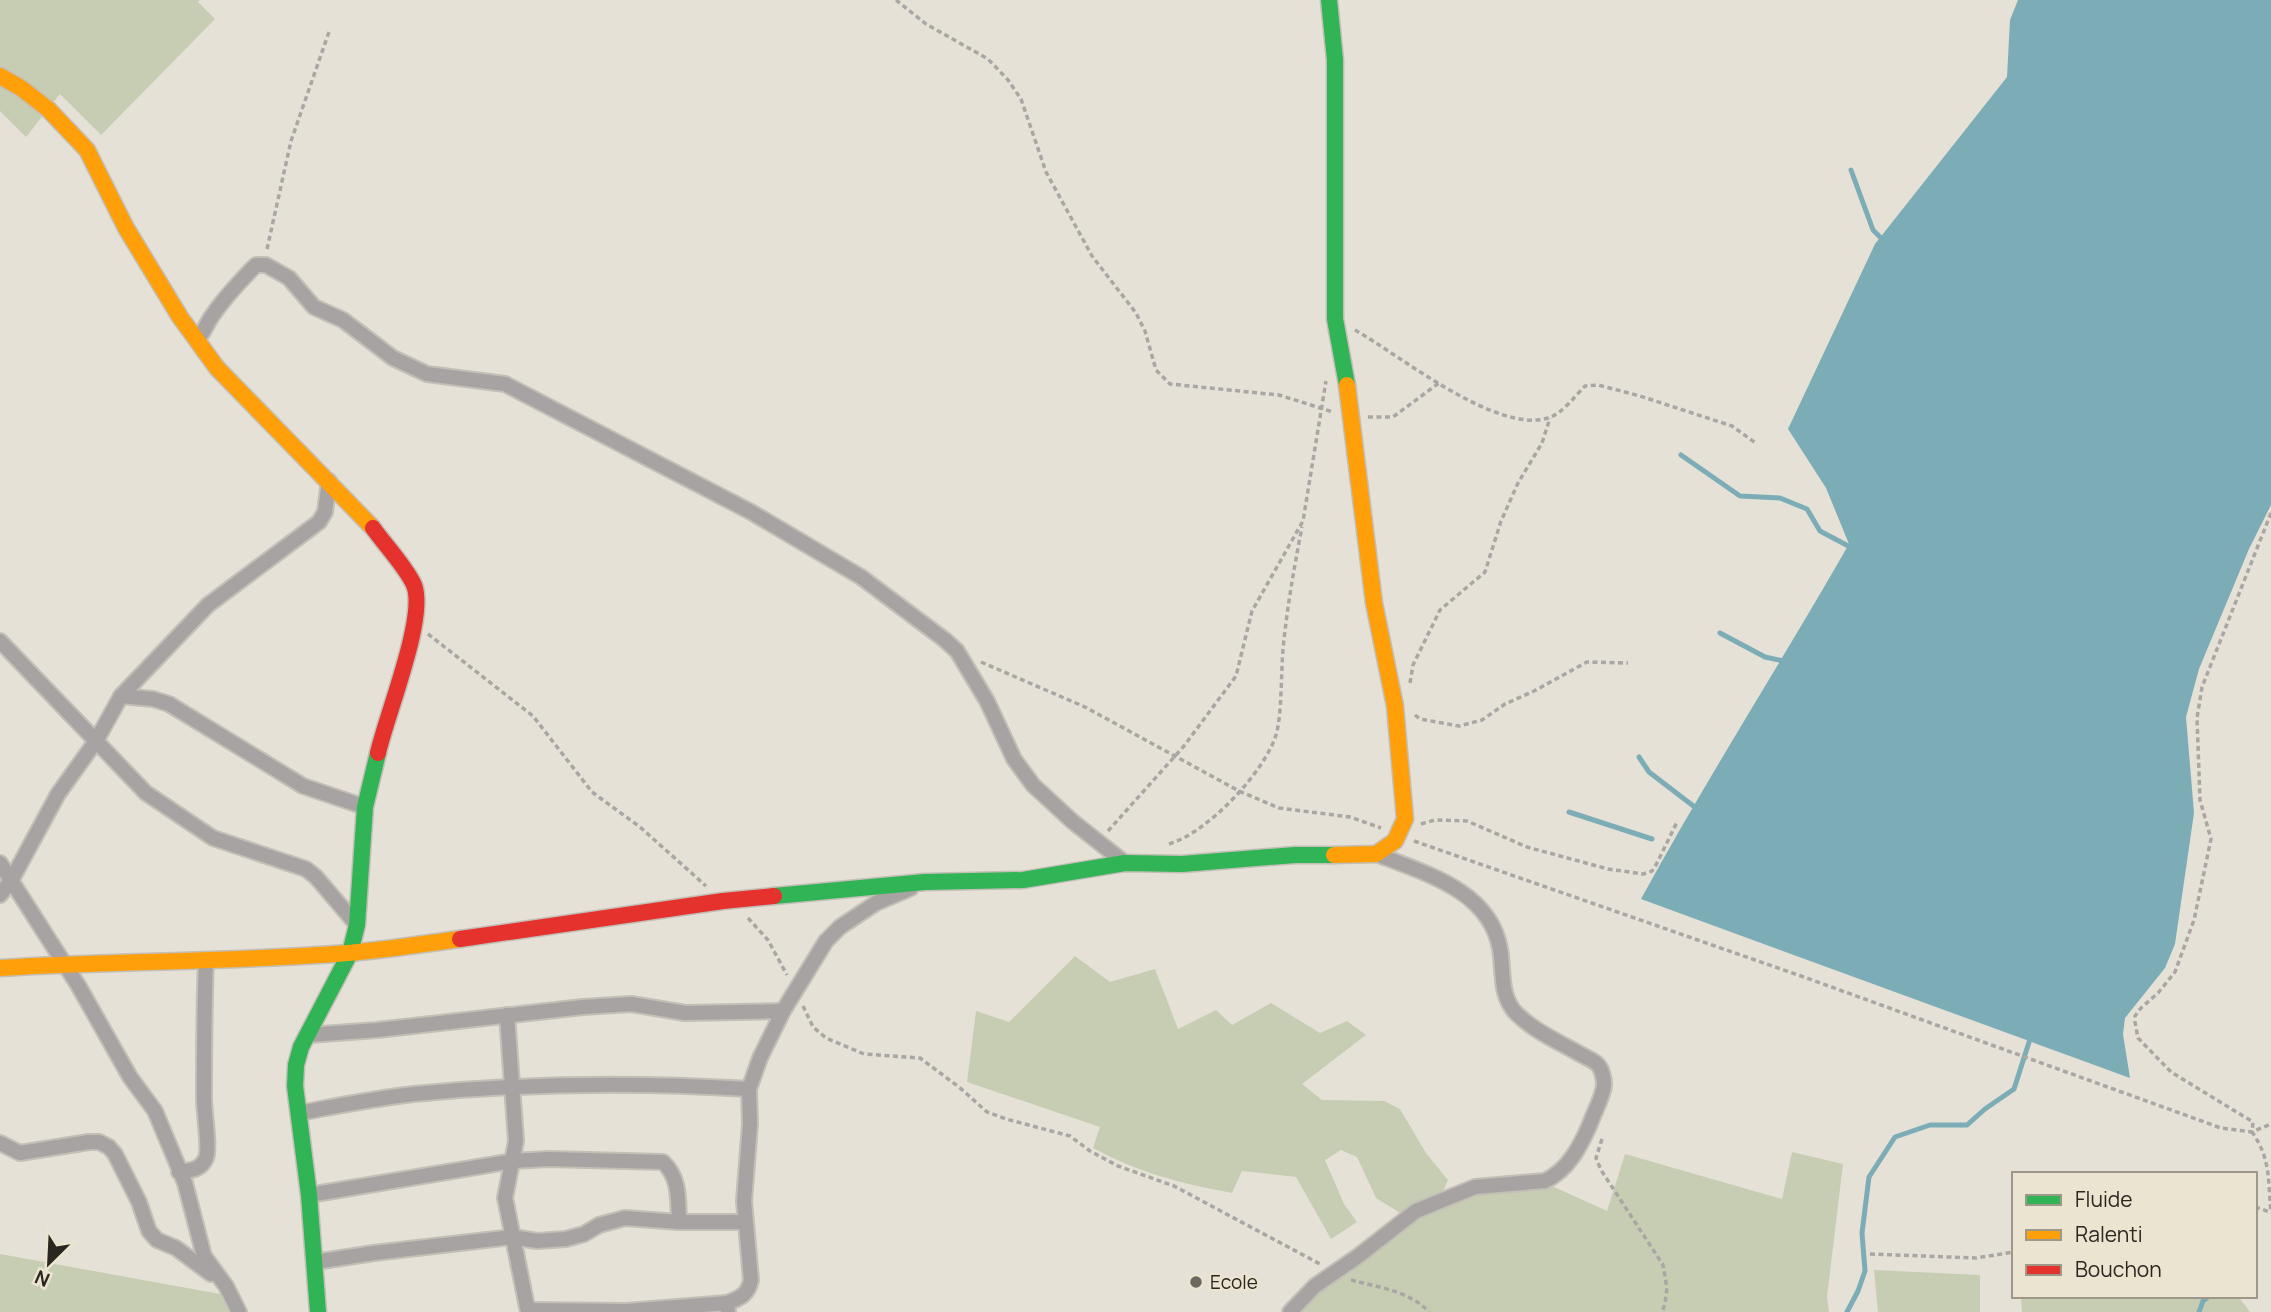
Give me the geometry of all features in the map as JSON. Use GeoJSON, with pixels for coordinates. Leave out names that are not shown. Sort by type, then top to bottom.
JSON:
{"type":"FeatureCollection","features":[{"type":"Feature","properties":{"kind":"street"},"geometry":{"type":"LineString","coordinates":[[1329,0],[1335,60],[1335,319],[1352,417],[1374,603],[1395,706],[1405,819],[1404,837],[1376,854]]}},
{"type":"Feature","properties":{"kind":"street"},"geometry":{"type":"LineString","coordinates":[[0,76],[48,109],[87,150],[126,228],[180,317],[217,368],[372,527],[413,583],[418,599],[365,807],[357,925],[350,953],[301,1047],[296,1065],[318,1312]]}},
{"type":"Feature","properties":{"kind":"street"},"geometry":{"type":"LineString","coordinates":[[197,339],[206,331],[210,318],[229,293],[256,265],[275,269],[289,278],[314,307],[343,320],[393,358],[427,374],[505,384],[751,512],[861,577],[957,651],[987,701],[1014,759],[1033,785],[1072,821],[1125,863]]}},
{"type":"Feature","properties":{"kind":"street"},"geometry":{"type":"LineString","coordinates":[[0,895],[12,879],[58,794],[96,741],[121,696],[208,605],[319,522],[325,512],[329,481]]}},
{"type":"Feature","properties":{"kind":"street"},"geometry":{"type":"LineString","coordinates":[[0,641],[146,793],[205,834],[306,869],[357,925]]}},
{"type":"Feature","properties":{"kind":"street"},"geometry":{"type":"LineString","coordinates":[[121,696],[153,699],[169,705],[303,786],[365,807]]}},
{"type":"Feature","properties":{"kind":"street"},"geometry":{"type":"LineString","coordinates":[[0,968],[350,953],[500,935],[723,901],[925,882],[1023,880],[1125,863],[1182,864],[1295,855],[1376,854],[1453,888],[1482,907],[1494,929],[1500,949],[1500,973],[1508,1002],[1516,1014],[1546,1035],[1598,1064],[1604,1082],[1583,1139],[1573,1156],[1555,1176],[1545,1181],[1493,1184],[1459,1192],[1403,1219],[1306,1295],[1290,1312]]}},
{"type":"Feature","properties":{"kind":"street"},"geometry":{"type":"LineString","coordinates":[[0,863],[65,964],[130,1077],[155,1111],[185,1183],[204,1256],[226,1286],[239,1312]]}},
{"type":"Feature","properties":{"kind":"street"},"geometry":{"type":"LineString","coordinates":[[506,1015],[516,1141],[505,1198],[528,1311],[727,1308],[744,1296],[749,1290],[751,1280],[745,1222],[749,1089],[760,1058],[783,1011],[826,941],[840,927],[876,903],[925,882]]}},
{"type":"Feature","properties":{"kind":"street"},"geometry":{"type":"LineString","coordinates":[[179,1172],[198,1169],[205,1161],[208,1150],[204,1099],[206,961]]}},
{"type":"Feature","properties":{"kind":"street"},"geometry":{"type":"LineString","coordinates":[[309,1035],[631,1004],[685,1013],[783,1011]]}},
{"type":"Feature","properties":{"kind":"street"},"geometry":{"type":"LineString","coordinates":[[299,1113],[411,1095],[512,1086],[594,1083],[749,1089]]}},
{"type":"Feature","properties":{"kind":"street"},"geometry":{"type":"LineString","coordinates":[[0,1143],[20,1153],[89,1142],[99,1142],[109,1147],[125,1171],[149,1231],[157,1240],[193,1260],[226,1286]]}},
{"type":"Feature","properties":{"kind":"street"},"geometry":{"type":"LineString","coordinates":[[309,1195],[513,1161],[549,1159],[663,1162],[673,1172],[679,1222]]}},
{"type":"Feature","properties":{"kind":"street"},"geometry":{"type":"LineString","coordinates":[[315,1262],[512,1237],[537,1241],[566,1239],[599,1225],[625,1218],[679,1222],[745,1222]]}},
{"type":"Feature","properties":{"kind":"path"},"geometry":{"type":"LineString","coordinates":[[896,0],[926,24],[988,60],[1009,80],[1021,99],[1046,172],[1093,256],[1136,313],[1145,331],[1156,370],[1162,378],[1170,383],[1279,395],[1352,417],[1393,417],[1439,383]]}},
{"type":"Feature","properties":{"kind":"path"},"geometry":{"type":"LineString","coordinates":[[262,265],[291,141],[329,32]]}},
{"type":"Feature","properties":{"kind":"path"},"geometry":{"type":"LineString","coordinates":[[1409,686],[1413,665],[1440,610],[1485,572],[1518,483],[1542,443],[1550,418]]}},
{"type":"Feature","properties":{"kind":"path"},"geometry":{"type":"LineString","coordinates":[[2271,513],[2202,687],[2197,718],[2200,800],[2211,839],[2194,920],[2175,972],[2135,1016],[2138,1038],[2155,1058],[2171,1072],[2252,1122],[2252,1132],[2264,1147],[2269,1172],[2271,1212]]}},
{"type":"Feature","properties":{"kind":"path"},"geometry":{"type":"LineString","coordinates":[[1168,845],[1205,826],[1239,791],[1266,757],[1276,734],[1287,600],[1303,521]]}},
{"type":"Feature","properties":{"kind":"path"},"geometry":{"type":"LineString","coordinates":[[414,623],[533,716],[592,792],[640,827],[723,901],[750,920],[768,940],[813,1027],[826,1038],[864,1054],[920,1058],[987,1112],[1070,1136],[1090,1151],[1118,1166],[1174,1186],[1347,1279],[1409,1297],[1429,1312]]}},
{"type":"Feature","properties":{"kind":"path"},"geometry":{"type":"LineString","coordinates":[[957,651],[1085,707],[1239,791],[1279,808],[1350,817],[1801,976],[2208,1124],[2252,1132],[2271,1124]]}},
{"type":"Feature","properties":{"kind":"path"},"geometry":{"type":"LineString","coordinates":[[1395,706],[1405,707],[1420,719],[1459,726],[1482,720],[1505,704],[1587,662],[1628,663]]}},
{"type":"Feature","properties":{"kind":"path"},"geometry":{"type":"LineString","coordinates":[[1404,837],[1414,825],[1435,820],[1467,821],[1527,847],[1608,869],[1643,874],[1652,871],[1656,865],[1677,822]]}},
{"type":"Feature","properties":{"kind":"path"},"geometry":{"type":"LineString","coordinates":[[1604,1133],[1597,1158],[1601,1170],[1663,1265],[1667,1288],[1662,1312]]}},
{"type":"Feature","properties":{"kind":"path"},"geometry":{"type":"LineString","coordinates":[[1870,1254],[1976,1258],[2012,1252]]}},
{"type":"Feature","properties":{"kind":"green space"},"geometry":{"type":"Polygon","coordinates":[[[0,0],[200,0],[198,2],[215,19],[101,135],[60,94],[26,137],[0,111],[0,0]]]}},
{"type":"Feature","properties":{"kind":"green space"},"geometry":{"type":"Polygon","coordinates":[[[1075,956],[1110,982],[1155,969],[1178,1029],[1216,1010],[1232,1025],[1271,1003],[1320,1033],[1347,1021],[1366,1035],[1302,1084],[1322,1100],[1384,1101],[1400,1109],[1426,1153],[1448,1180],[1436,1208],[1460,1195],[1545,1183],[1607,1211],[1625,1154],[1782,1199],[1792,1152],[1843,1164],[1827,1297],[1829,1312],[1301,1312],[1326,1283],[1410,1219],[1376,1198],[1357,1157],[1341,1150],[1325,1160],[1344,1204],[1357,1222],[1331,1239],[1296,1177],[1242,1171],[1232,1193],[1160,1176],[1093,1148],[1100,1127],[967,1082],[976,1011],[1009,1022],[1075,956]]]}},
{"type":"Feature","properties":{"kind":"green space"},"geometry":{"type":"Polygon","coordinates":[[[0,1254],[220,1294],[229,1312],[0,1312],[0,1254]]]}},
{"type":"Feature","properties":{"kind":"green space"},"geometry":{"type":"Polygon","coordinates":[[[1874,1270],[1980,1275],[1980,1312],[1878,1312],[1874,1270]]]}},
{"type":"Feature","properties":{"kind":"green space"},"geometry":{"type":"Polygon","coordinates":[[[2021,1298],[2240,1298],[2250,1312],[2022,1312],[2021,1298]]]}},
{"type":"Feature","properties":{"kind":"water"},"geometry":{"type":"Polygon","coordinates":[[[2018,0],[2271,0],[2271,505],[2249,549],[2199,669],[2186,717],[2194,813],[2175,944],[2165,968],[2125,1018],[2123,1034],[2130,1078],[1641,899],[1849,544],[1826,488],[1788,429],[1875,244],[2007,77],[2010,20],[2018,0]]]}},
{"type":"Feature","properties":{"kind":"waterway"},"geometry":{"type":"LineString","coordinates":[[1851,170],[1873,230],[1883,240]]}},
{"type":"Feature","properties":{"kind":"waterway"},"geometry":{"type":"LineString","coordinates":[[1681,455],[1740,496],[1780,498],[1807,509],[1820,531],[1852,548]]}},
{"type":"Feature","properties":{"kind":"waterway"},"geometry":{"type":"LineString","coordinates":[[1720,633],[1765,657],[1788,662]]}},
{"type":"Feature","properties":{"kind":"waterway"},"geometry":{"type":"LineString","coordinates":[[1639,757],[1649,772],[1696,808]]}},
{"type":"Feature","properties":{"kind":"waterway"},"geometry":{"type":"LineString","coordinates":[[1569,812],[1652,839]]}},
{"type":"Feature","properties":{"kind":"waterway"},"geometry":{"type":"LineString","coordinates":[[1847,1312],[1865,1271],[1862,1233],[1869,1177],[1895,1137],[1930,1125],[1967,1125],[2014,1089],[2031,1036]]}},
{"type":"Feature","properties":{"kind":"waterway"},"geometry":{"type":"LineString","coordinates":[[2199,1312],[2207,1298]]}},
{"type":"Feature","properties":{"kind":"traffic: fast"},"geometry":{"type":"LineString","coordinates":[[1329,0],[1335,60],[1335,319],[1347,385]]}},
{"type":"Feature","properties":{"kind":"traffic: fast"},"geometry":{"type":"LineString","coordinates":[[318,1312],[309,1195],[295,1086],[296,1065],[301,1047],[350,953],[357,925],[365,807],[378,753]]}},
{"type":"Feature","properties":{"kind":"traffic: fast"},"geometry":{"type":"LineString","coordinates":[[774,896],[925,882],[1023,880],[1125,863],[1182,864],[1295,855],[1334,855]]}},
{"type":"Feature","properties":{"kind":"traffic: slow"},"geometry":{"type":"LineString","coordinates":[[0,76],[48,109],[87,150],[126,228],[180,317],[217,368],[373,528]]}},
{"type":"Feature","properties":{"kind":"traffic: slow"},"geometry":{"type":"LineString","coordinates":[[1334,855],[1376,854],[1395,841],[1405,819],[1395,706],[1374,603],[1347,385]]}},
{"type":"Feature","properties":{"kind":"traffic: slow"},"geometry":{"type":"LineString","coordinates":[[0,968],[304,956],[460,939]]}},
{"type":"Feature","properties":{"kind":"traffic: jam"},"geometry":{"type":"LineString","coordinates":[[373,528],[410,578],[417,600],[404,667],[378,753]]}},
{"type":"Feature","properties":{"kind":"traffic: jam"},"geometry":{"type":"LineString","coordinates":[[460,939],[774,896]]}},
{"type":"Feature","properties":{"kind":"place","name":"Ecole"},"geometry":{"type":"Point","coordinates":[1196,1282]}}]}
